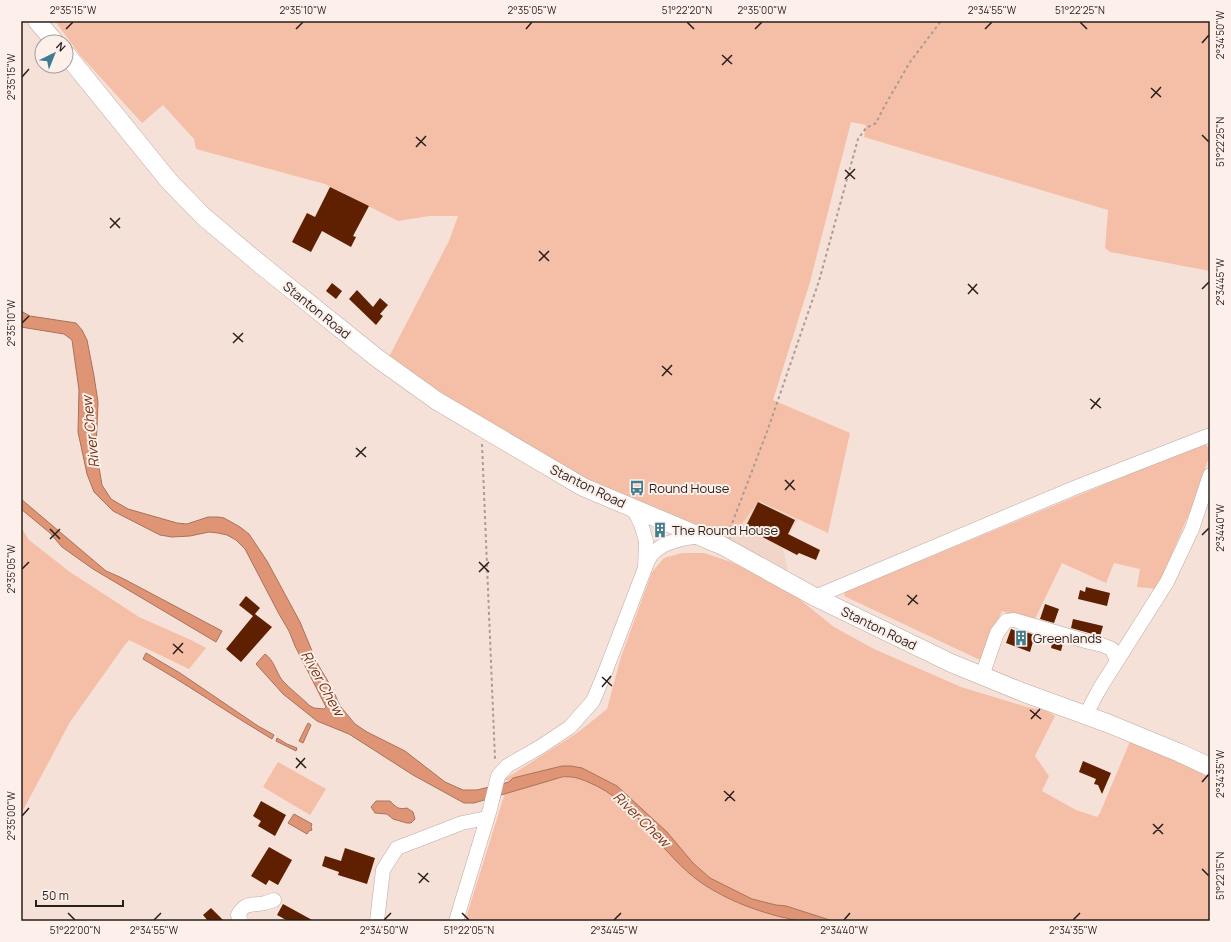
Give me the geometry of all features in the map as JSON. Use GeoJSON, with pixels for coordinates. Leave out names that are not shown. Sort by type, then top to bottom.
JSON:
{"type":"FeatureCollection","features":[{"type":"Feature","properties":{"kind":"main road"},"geometry":{"type":"LineString","coordinates":[[37,21],[48,34]]}},
{"type":"Feature","properties":{"kind":"main road","name":"Stanton Road"},"geometry":{"type":"LineString","coordinates":[[74,64],[169,181],[204,217],[377,358],[437,401],[582,487],[724,546],[815,597],[951,663],[1180,753],[1210,767]]}},
{"type":"Feature","properties":{"kind":"street"},"geometry":{"type":"LineString","coordinates":[[815,597],[1074,488],[1210,435]]}},
{"type":"Feature","properties":{"kind":"street"},"geometry":{"type":"LineString","coordinates":[[1085,716],[1100,688],[1167,582],[1192,529],[1210,475]]}},
{"type":"Feature","properties":{"kind":"street"},"geometry":{"type":"LineString","coordinates":[[633,508],[641,524],[646,541],[645,568]]}},
{"type":"Feature","properties":{"kind":"street"},"geometry":{"type":"LineString","coordinates":[[456,921],[500,774],[507,766],[540,747],[570,727],[593,701],[645,568],[652,554],[663,546],[680,539],[701,536]]}},
{"type":"Feature","properties":{"kind":"street"},"geometry":{"type":"LineString","coordinates":[[982,676],[997,633],[1006,621],[1014,620],[1089,642],[1102,644],[1112,649],[1117,661]]}},
{"type":"Feature","properties":{"kind":"street"},"geometry":{"type":"LineString","coordinates":[[377,921],[383,870],[397,848],[489,814]]}},
{"type":"Feature","properties":{"kind":"street"},"geometry":{"type":"LineString","coordinates":[[241,921],[238,915],[242,909],[249,904],[264,903],[274,900]]}},
{"type":"Feature","properties":{"kind":"path"},"geometry":{"type":"LineString","coordinates":[[724,546],[737,508],[768,429],[819,281],[858,139],[866,128],[876,123],[910,62],[941,21]]}},
{"type":"Feature","properties":{"kind":"path"},"geometry":{"type":"LineString","coordinates":[[488,431],[482,440],[496,765],[500,774]]}},
{"type":"Feature","properties":{"kind":"shaded area"},"geometry":{"type":"Polygon","coordinates":[[[55,21],[1210,21],[1210,271],[1110,252],[1105,248],[1108,210],[864,137],[866,125],[851,122],[810,282],[773,400],[850,433],[828,533],[759,501],[729,541],[544,460],[425,383],[389,357],[449,241],[458,216],[429,216],[398,221],[325,184],[196,149],[194,139],[163,105],[142,123],[80,55],[74,47],[74,34],[65,34],[55,21]]]}},
{"type":"Feature","properties":{"kind":"shaded area"},"geometry":{"type":"Polygon","coordinates":[[[1205,443],[1210,451],[1210,454],[1194,502],[1157,589],[1137,587],[1140,569],[1114,563],[1106,583],[1062,563],[1034,621],[1002,611],[980,660],[844,596],[845,592],[1205,443]]]}},
{"type":"Feature","properties":{"kind":"shaded area"},"geometry":{"type":"Polygon","coordinates":[[[759,501],[798,519],[783,547],[789,575],[729,541],[759,501]]]}},
{"type":"Feature","properties":{"kind":"shaded area"},"geometry":{"type":"Polygon","coordinates":[[[21,527],[29,540],[70,572],[139,617],[206,648],[189,669],[129,640],[70,722],[21,814],[21,527]]]}},
{"type":"Feature","properties":{"kind":"shaded area"},"geometry":{"type":"Polygon","coordinates":[[[682,553],[704,553],[731,562],[783,586],[834,627],[874,649],[961,687],[1027,707],[1047,711],[1055,716],[1035,756],[1049,776],[1042,791],[1076,810],[1097,817],[1131,739],[1210,771],[1210,921],[833,921],[786,906],[752,899],[710,878],[693,863],[667,832],[582,768],[509,782],[505,779],[577,733],[607,709],[621,657],[652,572],[664,558],[682,553]]]}},
{"type":"Feature","properties":{"kind":"shaded area"},"geometry":{"type":"Polygon","coordinates":[[[278,762],[326,789],[310,815],[263,787],[278,762]]]}},
{"type":"Feature","properties":{"kind":"shaded area"},"geometry":{"type":"Polygon","coordinates":[[[571,776],[589,782],[606,791],[620,802],[634,814],[685,870],[710,889],[724,897],[754,909],[801,921],[465,921],[505,793],[546,781],[571,776]]]}},
{"type":"Feature","properties":{"kind":"water","name":"River Chew"},"geometry":{"type":"Polygon","coordinates":[[[21,311],[30,316],[76,323],[82,330],[87,340],[98,402],[96,450],[102,485],[111,499],[128,509],[177,523],[187,524],[208,517],[224,518],[249,534],[267,561],[300,622],[317,663],[332,688],[340,706],[355,724],[367,732],[405,751],[445,782],[463,790],[477,790],[509,782],[513,778],[562,766],[582,768],[617,786],[667,832],[693,863],[710,878],[752,899],[786,906],[833,921],[799,921],[781,917],[741,904],[712,890],[688,872],[674,859],[635,815],[621,802],[606,791],[578,778],[562,777],[474,803],[464,803],[413,775],[349,734],[317,721],[283,694],[256,664],[265,654],[271,659],[282,680],[288,687],[310,706],[324,709],[326,707],[289,631],[245,549],[236,540],[227,535],[218,533],[209,532],[190,536],[172,537],[160,535],[113,511],[94,492],[87,474],[78,432],[79,390],[72,340],[64,334],[21,327],[21,311]]]}},
{"type":"Feature","properties":{"kind":"water"},"geometry":{"type":"Polygon","coordinates":[[[21,499],[106,571],[222,631],[216,642],[93,569],[62,547],[50,533],[21,509],[21,499]]]}},
{"type":"Feature","properties":{"kind":"water"},"geometry":{"type":"Polygon","coordinates":[[[146,653],[180,673],[258,726],[274,735],[272,739],[176,678],[143,659],[146,653]]]}},
{"type":"Feature","properties":{"kind":"water"},"geometry":{"type":"Polygon","coordinates":[[[308,723],[311,725],[303,743],[299,741],[308,723]]]}},
{"type":"Feature","properties":{"kind":"water"},"geometry":{"type":"Polygon","coordinates":[[[277,738],[297,748],[296,751],[276,741],[277,738]]]}},
{"type":"Feature","properties":{"kind":"water"},"geometry":{"type":"Polygon","coordinates":[[[376,801],[390,801],[397,808],[407,808],[413,812],[415,819],[411,823],[407,823],[393,819],[387,814],[375,813],[371,807],[376,801]]]}},
{"type":"Feature","properties":{"kind":"water"},"geometry":{"type":"Polygon","coordinates":[[[294,814],[312,824],[312,830],[307,834],[288,823],[294,814]]]}},
{"type":"Feature","properties":{"kind":"building"},"geometry":{"type":"Polygon","coordinates":[[[330,187],[369,206],[353,236],[356,237],[351,247],[322,231],[311,252],[292,242],[307,213],[315,217],[330,187]]]}},
{"type":"Feature","properties":{"kind":"building"},"geometry":{"type":"Polygon","coordinates":[[[332,283],[342,291],[336,299],[326,291],[332,283]]]}},
{"type":"Feature","properties":{"kind":"building"},"geometry":{"type":"Polygon","coordinates":[[[357,290],[373,307],[380,298],[388,305],[380,314],[383,316],[376,325],[349,299],[357,290]]]}},
{"type":"Feature","properties":{"kind":"building"},"geometry":{"type":"Polygon","coordinates":[[[758,502],[795,520],[788,534],[820,550],[816,560],[799,553],[797,555],[745,528],[758,502]]]}},
{"type":"Feature","properties":{"kind":"building"},"geometry":{"type":"Polygon","coordinates":[[[654,529],[665,533],[661,536],[657,536],[654,533],[654,529]]]}},
{"type":"Feature","properties":{"kind":"building"},"geometry":{"type":"Polygon","coordinates":[[[1086,587],[1110,593],[1107,606],[1078,599],[1080,590],[1085,592],[1086,587]]]}},
{"type":"Feature","properties":{"kind":"building"},"geometry":{"type":"Polygon","coordinates":[[[246,596],[260,608],[255,614],[272,627],[241,662],[226,649],[253,616],[239,605],[246,596]]]}},
{"type":"Feature","properties":{"kind":"building"},"geometry":{"type":"Polygon","coordinates":[[[1045,604],[1059,609],[1054,623],[1040,619],[1045,604]]]}},
{"type":"Feature","properties":{"kind":"building"},"geometry":{"type":"Polygon","coordinates":[[[1073,619],[1103,626],[1100,636],[1071,628],[1073,619]]]}},
{"type":"Feature","properties":{"kind":"building","name":"Greenlands"},"geometry":{"type":"Polygon","coordinates":[[[1011,629],[1022,633],[1022,631],[1035,635],[1030,652],[1006,643],[1011,629]]]}},
{"type":"Feature","properties":{"kind":"building"},"geometry":{"type":"Polygon","coordinates":[[[1053,640],[1063,643],[1061,651],[1051,648],[1053,640]]]}},
{"type":"Feature","properties":{"kind":"building"},"geometry":{"type":"Polygon","coordinates":[[[1083,761],[1111,773],[1102,794],[1098,785],[1094,784],[1096,779],[1079,772],[1083,761]]]}},
{"type":"Feature","properties":{"kind":"building"},"geometry":{"type":"Polygon","coordinates":[[[261,801],[286,815],[275,836],[258,826],[261,821],[253,816],[261,801]]]}},
{"type":"Feature","properties":{"kind":"building"},"geometry":{"type":"Polygon","coordinates":[[[269,847],[292,860],[278,885],[269,880],[266,885],[251,876],[269,847]]]}},
{"type":"Feature","properties":{"kind":"building"},"geometry":{"type":"Polygon","coordinates":[[[345,848],[375,858],[367,884],[338,875],[339,872],[322,866],[325,856],[341,861],[345,848]]]}},
{"type":"Feature","properties":{"kind":"building"},"geometry":{"type":"Polygon","coordinates":[[[283,904],[314,921],[288,921],[277,915],[283,904]]]}},
{"type":"Feature","properties":{"kind":"building"},"geometry":{"type":"Polygon","coordinates":[[[211,908],[224,921],[208,921],[203,915],[211,908]]]}},
{"type":"Feature","properties":{"kind":"place","name":"Round House"},"geometry":{"type":"Point","coordinates":[637,488]}},
{"type":"Feature","properties":{"kind":"place","name":"The Round House"},"geometry":{"type":"Point","coordinates":[660,530]}},
{"type":"Feature","properties":{"kind":"place","name":"Greenlands"},"geometry":{"type":"Point","coordinates":[1021,638]}}]}
